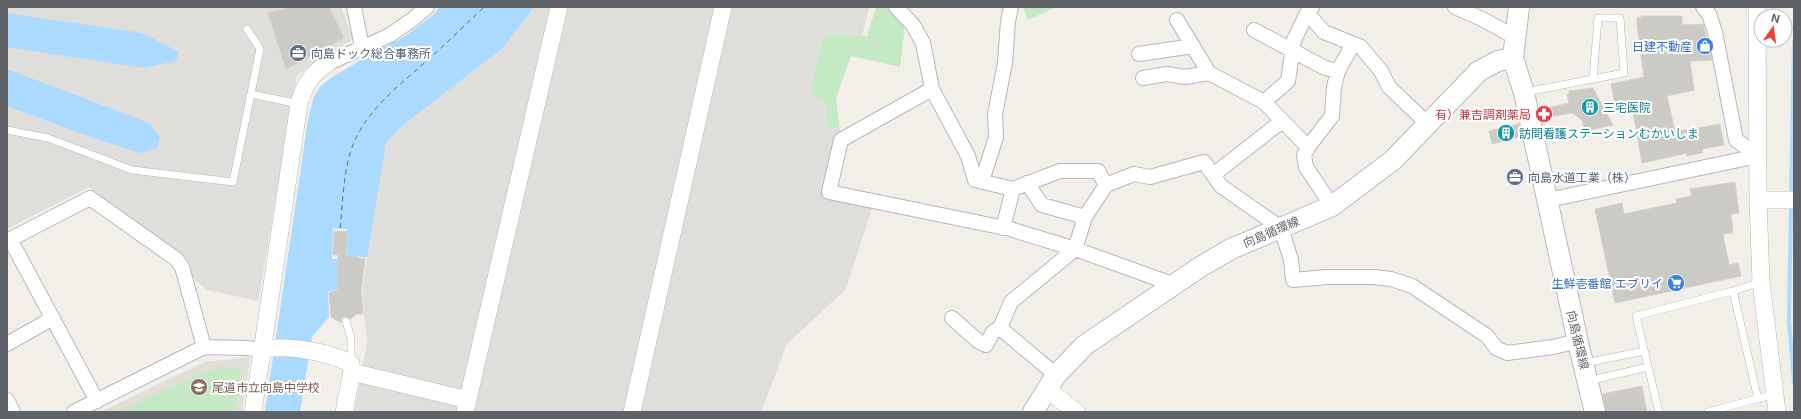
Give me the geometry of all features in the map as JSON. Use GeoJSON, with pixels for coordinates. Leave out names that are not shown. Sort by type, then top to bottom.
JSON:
{"type":"FeatureCollection","features":[{"type":"Feature","properties":{"kind":"main road","name":"向島循環線"},"geometry":{"type":"LineString","coordinates":[[1519,7],[1513,58],[1524,92],[1578,341],[1595,412]]}},
{"type":"Feature","properties":{"kind":"main road","name":"向島循環線"},"geometry":{"type":"LineString","coordinates":[[1033,412],[1052,382],[1085,345],[1231,249],[1332,206],[1394,160],[1479,71],[1498,60],[1513,58]]}},
{"type":"Feature","properties":{"kind":"street"},"geometry":{"type":"LineString","coordinates":[[354,7],[362,47]]}},
{"type":"Feature","properties":{"kind":"street"},"geometry":{"type":"LineString","coordinates":[[253,412],[267,349],[299,104],[308,81],[317,70],[362,47],[390,35],[427,7]]}},
{"type":"Feature","properties":{"kind":"street"},"geometry":{"type":"LineString","coordinates":[[74,412],[204,347],[312,352],[336,357],[351,368],[466,406],[559,7]]}},
{"type":"Feature","properties":{"kind":"street"},"geometry":{"type":"LineString","coordinates":[[632,412],[723,7]]}},
{"type":"Feature","properties":{"kind":"street"},"geometry":{"type":"LineString","coordinates":[[896,7],[913,25],[923,43],[932,89],[968,156],[975,180],[1013,189],[1060,171],[1098,171],[1106,185]]}},
{"type":"Feature","properties":{"kind":"street"},"geometry":{"type":"LineString","coordinates":[[982,181],[996,137],[995,114],[1005,63],[1008,21],[1011,7]]}},
{"type":"Feature","properties":{"kind":"street"},"geometry":{"type":"LineString","coordinates":[[1455,7],[1482,19],[1515,37]]}},
{"type":"Feature","properties":{"kind":"street"},"geometry":{"type":"LineString","coordinates":[[1703,7],[1709,14],[1715,32],[1736,140],[1758,156]]}},
{"type":"Feature","properties":{"kind":"street"},"geometry":{"type":"LineString","coordinates":[[1757,7],[1758,156],[1764,200],[1761,282],[1777,412]]}},
{"type":"Feature","properties":{"kind":"street"},"geometry":{"type":"LineString","coordinates":[[1264,102],[1288,81],[1294,40],[1309,10],[1324,32],[1361,47],[1381,71],[1389,87],[1428,124]]}},
{"type":"Feature","properties":{"kind":"street"},"geometry":{"type":"LineString","coordinates":[[1177,20],[1209,73],[1264,102],[1308,147]]}},
{"type":"Feature","properties":{"kind":"street"},"geometry":{"type":"LineString","coordinates":[[1254,30],[1325,68],[1338,71]]}},
{"type":"Feature","properties":{"kind":"street"},"geometry":{"type":"LineString","coordinates":[[1332,206],[1306,167],[1304,155],[1308,147],[1332,116],[1334,87],[1338,71],[1353,44]]}},
{"type":"Feature","properties":{"kind":"street"},"geometry":{"type":"LineString","coordinates":[[1139,54],[1193,46]]}},
{"type":"Feature","properties":{"kind":"street"},"geometry":{"type":"LineString","coordinates":[[1143,78],[1167,74],[1185,77],[1209,73]]}},
{"type":"Feature","properties":{"kind":"street"},"geometry":{"type":"LineString","coordinates":[[932,89],[841,140],[829,192],[1003,228],[1075,249],[1175,285]]}},
{"type":"Feature","properties":{"kind":"street"},"geometry":{"type":"LineString","coordinates":[[1212,175],[1282,121]]}},
{"type":"Feature","properties":{"kind":"street"},"geometry":{"type":"LineString","coordinates":[[1548,200],[1758,156]]}},
{"type":"Feature","properties":{"kind":"street"},"geometry":{"type":"LineString","coordinates":[[952,318],[978,341],[986,345],[993,332],[1000,328],[1011,302],[1075,249],[1085,216],[1106,185],[1134,174],[1150,177],[1204,162],[1221,186],[1281,228],[1291,260],[1293,280],[1327,277],[1392,279],[1412,286],[1481,331],[1496,348],[1507,354],[1554,347],[1578,341]]}},
{"type":"Feature","properties":{"kind":"street"},"geometry":{"type":"LineString","coordinates":[[1027,184],[1042,205],[1085,216]]}},
{"type":"Feature","properties":{"kind":"street"},"geometry":{"type":"LineString","coordinates":[[1003,228],[1013,189]]}},
{"type":"Feature","properties":{"kind":"street"},"geometry":{"type":"LineString","coordinates":[[97,401],[9,240],[90,198],[176,259],[182,267],[204,347]]}},
{"type":"Feature","properties":{"kind":"street"},"geometry":{"type":"LineString","coordinates":[[1764,200],[1794,200]]}},
{"type":"Feature","properties":{"kind":"street"},"geometry":{"type":"LineString","coordinates":[[7,344],[53,318]]}},
{"type":"Feature","properties":{"kind":"street"},"geometry":{"type":"LineString","coordinates":[[1000,328],[1052,382],[1076,412]]}},
{"type":"Feature","properties":{"kind":"street"},"geometry":{"type":"LineString","coordinates":[[344,412],[351,368]]}},
{"type":"Feature","properties":{"kind":"street"},"geometry":{"type":"LineString","coordinates":[[7,400],[13,412]]}},
{"type":"Feature","properties":{"kind":"lane"},"geometry":{"type":"LineString","coordinates":[[1524,92],[1593,79],[1624,73],[1620,18],[1598,18],[1593,79]]}},
{"type":"Feature","properties":{"kind":"lane"},"geometry":{"type":"LineString","coordinates":[[7,130],[48,138],[132,170],[233,182],[260,49],[247,29]]}},
{"type":"Feature","properties":{"kind":"lane"},"geometry":{"type":"LineString","coordinates":[[251,94],[299,104]]}},
{"type":"Feature","properties":{"kind":"lane"},"geometry":{"type":"LineString","coordinates":[[1660,412],[1636,316],[1761,282]]}},
{"type":"Feature","properties":{"kind":"lane"},"geometry":{"type":"LineString","coordinates":[[1732,290],[1758,399]]}},
{"type":"Feature","properties":{"kind":"lane"},"geometry":{"type":"LineString","coordinates":[[346,321],[351,338],[351,368]]}},
{"type":"Feature","properties":{"kind":"lane"},"geometry":{"type":"LineString","coordinates":[[1585,372],[1644,351]]}},
{"type":"Feature","properties":{"kind":"lane"},"geometry":{"type":"LineString","coordinates":[[1585,372],[1648,367]]}},
{"type":"Feature","properties":{"kind":"lane"},"geometry":{"type":"LineString","coordinates":[[1708,412],[1775,394]]}},
{"type":"Feature","properties":{"kind":"shaded area"},"geometry":{"type":"Polygon","coordinates":[[[7,7],[341,7],[353,39],[297,75],[258,301],[207,290],[89,187],[7,229],[7,7]]]}},
{"type":"Feature","properties":{"kind":"shaded area"},"geometry":{"type":"Polygon","coordinates":[[[534,7],[869,7],[862,36],[824,34],[826,125],[840,132],[826,193],[873,205],[846,289],[787,344],[761,412],[354,412],[367,343],[362,295],[373,213],[386,143],[402,126],[503,48],[534,7]]]}},
{"type":"Feature","properties":{"kind":"shaded area","name":"尾道市立向島中学校"},"geometry":{"type":"Polygon","coordinates":[[[250,357],[242,412],[100,412],[205,362],[250,357]]]}},
{"type":"Feature","properties":{"kind":"green space"},"geometry":{"type":"Polygon","coordinates":[[[876,7],[907,7],[900,67],[851,56],[836,98],[840,132],[826,125],[826,102],[810,93],[824,34],[867,36],[876,7]]]}},
{"type":"Feature","properties":{"kind":"green space"},"geometry":{"type":"Polygon","coordinates":[[[1023,7],[1056,7],[1028,20],[1023,7]]]}},
{"type":"Feature","properties":{"kind":"green space","name":"尾道市立向島中学校"},"geometry":{"type":"Polygon","coordinates":[[[242,367],[235,412],[119,412],[205,371],[242,367]]]}},
{"type":"Feature","properties":{"kind":"water"},"geometry":{"type":"Polygon","coordinates":[[[440,7],[534,7],[503,48],[402,126],[386,143],[367,258],[358,256],[353,286],[328,292],[329,317],[312,337],[300,412],[265,412],[308,120],[314,96],[320,87],[328,80],[369,55],[404,37],[433,15],[440,7]]]}},
{"type":"Feature","properties":{"kind":"water"},"geometry":{"type":"Polygon","coordinates":[[[7,13],[142,33],[179,52],[176,61],[144,68],[7,47],[7,13]]]}},
{"type":"Feature","properties":{"kind":"water"},"geometry":{"type":"Polygon","coordinates":[[[7,69],[149,123],[160,137],[157,148],[141,153],[96,139],[7,106],[7,69]]]}},
{"type":"Feature","properties":{"kind":"pier"},"geometry":{"type":"Polygon","coordinates":[[[333,228],[347,229],[347,259],[332,259],[333,228]]]}},
{"type":"Feature","properties":{"kind":"building","name":"向島ドック総合事務所"},"geometry":{"type":"Polygon","coordinates":[[[292,7],[329,7],[344,38],[286,69],[268,13],[292,7]]]}},
{"type":"Feature","properties":{"kind":"building"},"geometry":{"type":"Polygon","coordinates":[[[1641,16],[1682,16],[1682,25],[1703,24],[1712,60],[1690,61],[1694,90],[1667,96],[1675,132],[1720,124],[1724,145],[1702,149],[1702,153],[1687,156],[1687,153],[1642,163],[1631,101],[1615,104],[1611,84],[1644,77],[1637,24],[1637,18],[1641,18],[1641,16]]]}},
{"type":"Feature","properties":{"kind":"building","name":"三宅医院"},"geometry":{"type":"Polygon","coordinates":[[[1593,88],[1613,125],[1585,131],[1582,120],[1572,113],[1541,118],[1539,110],[1569,103],[1567,94],[1569,94],[1569,91],[1593,88]]]}},
{"type":"Feature","properties":{"kind":"building","name":"訪問看護ステーションむかいしま"},"geometry":{"type":"Polygon","coordinates":[[[1519,124],[1522,136],[1492,144],[1489,131],[1519,124]]]}},
{"type":"Feature","properties":{"kind":"building"},"geometry":{"type":"Polygon","coordinates":[[[1735,182],[1739,213],[1731,214],[1733,233],[1723,234],[1729,265],[1738,263],[1741,276],[1615,303],[1595,209],[1622,203],[1624,214],[1677,203],[1676,199],[1692,196],[1690,189],[1735,182]]]}},
{"type":"Feature","properties":{"kind":"building"},"geometry":{"type":"Polygon","coordinates":[[[334,231],[347,232],[346,255],[365,259],[361,292],[363,314],[357,314],[350,319],[344,316],[341,319],[341,323],[331,317],[329,293],[338,290],[338,255],[333,255],[334,231]]]}},
{"type":"Feature","properties":{"kind":"building"},"geometry":{"type":"Polygon","coordinates":[[[1642,386],[1647,412],[1606,412],[1603,394],[1642,386]]]}},
{"type":"Feature","properties":{"kind":"waterway"},"geometry":{"type":"LineString","coordinates":[[1791,196],[1794,41]]}},
{"type":"Feature","properties":{"kind":"waterway"},"geometry":{"type":"LineString","coordinates":[[1791,205],[1789,321],[1794,382]]}},
{"type":"Feature","properties":{"kind":"ferry route"},"geometry":{"type":"LineString","coordinates":[[340,228],[348,160],[357,136],[365,123],[374,110],[396,88],[438,51],[484,7]]}},
{"type":"Feature","properties":{"kind":"place","name":"日建不動産"},"geometry":{"type":"Point","coordinates":[1705,46]}},
{"type":"Feature","properties":{"kind":"place","name":"向島ドック総合事務所"},"geometry":{"type":"Point","coordinates":[298,53]}},
{"type":"Feature","properties":{"kind":"place","name":"三宅医院"},"geometry":{"type":"Point","coordinates":[1590,107]}},
{"type":"Feature","properties":{"kind":"place","name":"有）兼吉調剤薬局"},"geometry":{"type":"Point","coordinates":[1544,114]}},
{"type":"Feature","properties":{"kind":"place","name":"訪問看護ステーションむかいしま"},"geometry":{"type":"Point","coordinates":[1506,133]}},
{"type":"Feature","properties":{"kind":"place","name":"向島水道工業（株）"},"geometry":{"type":"Point","coordinates":[1515,177]}},
{"type":"Feature","properties":{"kind":"place","name":"生鮮壱番館 エブリイ"},"geometry":{"type":"Point","coordinates":[1676,283]}},
{"type":"Feature","properties":{"kind":"place","name":"尾道市立向島中学校"},"geometry":{"type":"Point","coordinates":[199,387]}}]}
